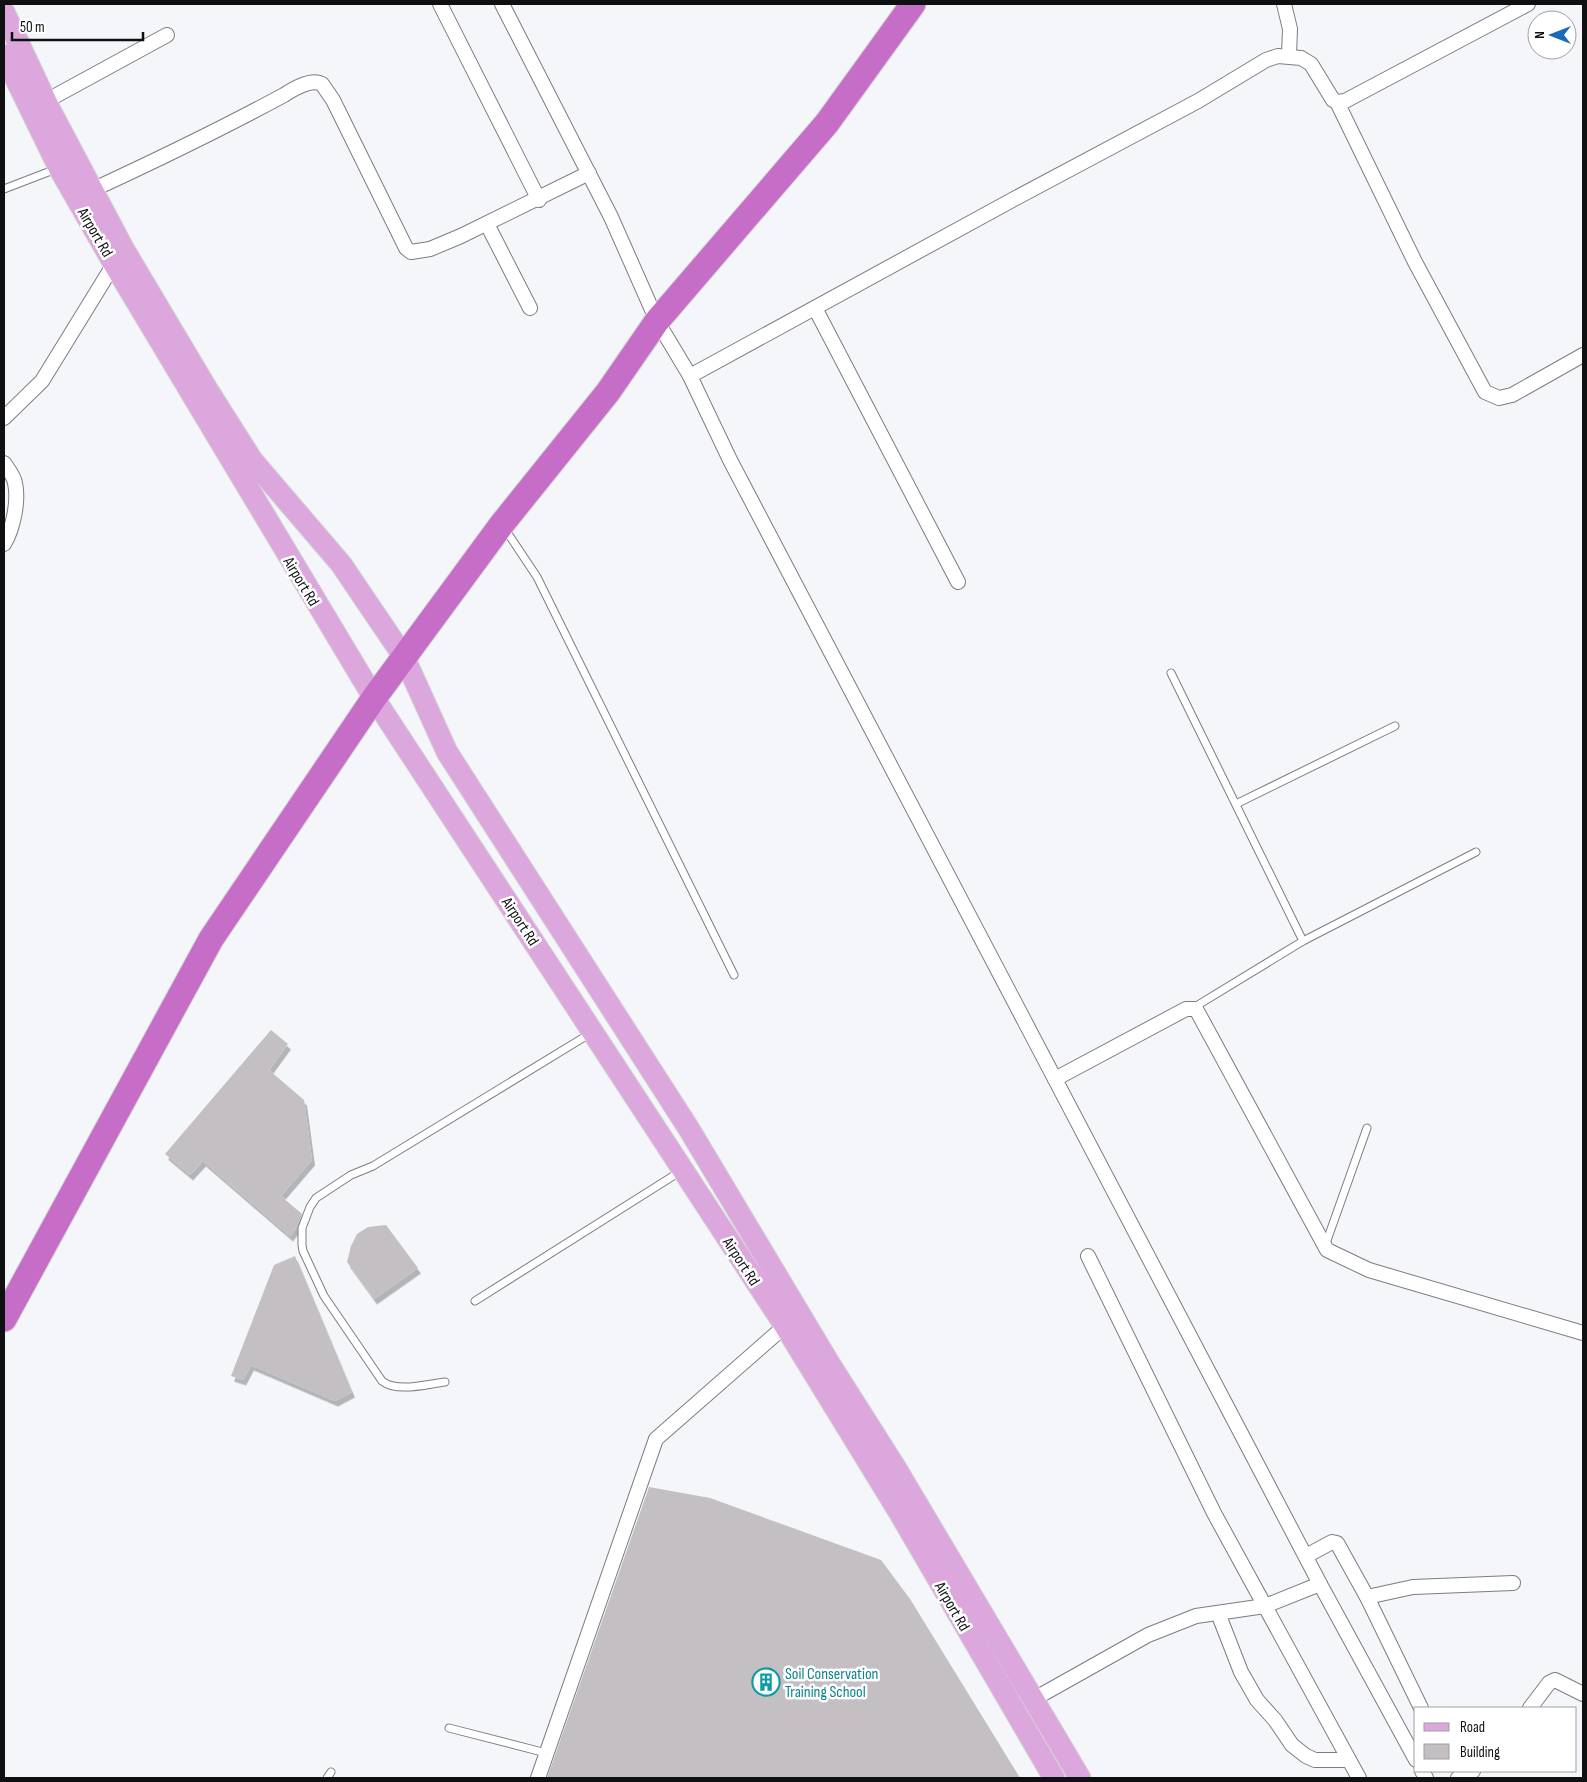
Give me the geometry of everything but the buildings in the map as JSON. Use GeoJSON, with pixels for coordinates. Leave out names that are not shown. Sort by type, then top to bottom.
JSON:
{"type":"FeatureCollection","features":[{"type":"Feature","properties":{"kind":"highway"},"geometry":{"type":"LineString","coordinates":[[4,1319],[211,938],[374,698],[502,524],[608,392],[658,321],[827,122],[913,4]]}},
{"type":"Feature","properties":{"kind":"main road"},"geometry":{"type":"LineString","coordinates":[[4,12],[46,101],[123,248],[252,460],[341,564],[404,657],[447,752],[689,1128],[1080,1778]]}},
{"type":"Feature","properties":{"kind":"main road","name":"Airport Rd"},"geometry":{"type":"LineString","coordinates":[[4,55],[59,168],[114,264],[374,698],[785,1326],[900,1512],[1054,1778]]}},
{"type":"Feature","properties":{"kind":"street"},"geometry":{"type":"LineString","coordinates":[[440,4],[539,200]]}},
{"type":"Feature","properties":{"kind":"street"},"geometry":{"type":"LineString","coordinates":[[502,4],[588,173],[658,321],[690,376],[730,460],[1320,1584],[1414,1756]]}},
{"type":"Feature","properties":{"kind":"street"},"geometry":{"type":"LineString","coordinates":[[1284,4],[1290,29],[1289,55]]}},
{"type":"Feature","properties":{"kind":"street"},"geometry":{"type":"LineString","coordinates":[[690,376],[1190,105],[1266,60],[1289,55],[1300,58],[1311,64],[1333,100],[1338,102],[1345,101],[1528,4]]}},
{"type":"Feature","properties":{"kind":"street"},"geometry":{"type":"LineString","coordinates":[[46,101],[166,35]]}},
{"type":"Feature","properties":{"kind":"street"},"geometry":{"type":"LineString","coordinates":[[92,190],[191,144],[290,91],[319,82],[333,100],[408,250],[417,252],[430,249],[539,200],[588,173]]}},
{"type":"Feature","properties":{"kind":"street"},"geometry":{"type":"LineString","coordinates":[[1338,102],[1415,262],[1485,392],[1499,398],[1512,395],[1583,355]]}},
{"type":"Feature","properties":{"kind":"street"},"geometry":{"type":"LineString","coordinates":[[487,224],[530,308]]}},
{"type":"Feature","properties":{"kind":"street"},"geometry":{"type":"LineString","coordinates":[[4,418],[42,381],[114,264]]}},
{"type":"Feature","properties":{"kind":"street"},"geometry":{"type":"LineString","coordinates":[[815,308],[958,582]]}},
{"type":"Feature","properties":{"kind":"street"},"geometry":{"type":"LineString","coordinates":[[4,463],[15,481],[16,489],[10,534],[4,544]]}},
{"type":"Feature","properties":{"kind":"street"},"geometry":{"type":"LineString","coordinates":[[1055,1078],[1186,1009],[1193,1008],[1197,1010],[1315,1224],[1325,1247],[1334,1254],[1369,1270],[1583,1334]]}},
{"type":"Feature","properties":{"kind":"street"},"geometry":{"type":"LineString","coordinates":[[1088,1256],[1214,1513],[1359,1778]]}},
{"type":"Feature","properties":{"kind":"street"},"geometry":{"type":"LineString","coordinates":[[538,1778],[656,1439],[785,1326]]}},
{"type":"Feature","properties":{"kind":"street"},"geometry":{"type":"LineString","coordinates":[[1306,1556],[1332,1542],[1337,1543],[1421,1707]]}},
{"type":"Feature","properties":{"kind":"street"},"geometry":{"type":"LineString","coordinates":[[1366,1597],[1413,1587],[1513,1583]]}},
{"type":"Feature","properties":{"kind":"street"},"geometry":{"type":"LineString","coordinates":[[1034,1699],[1148,1635],[1196,1616],[1280,1602],[1320,1584]]}},
{"type":"Feature","properties":{"kind":"street"},"geometry":{"type":"LineString","coordinates":[[1218,1613],[1241,1672],[1257,1700],[1275,1720],[1292,1745],[1306,1756],[1315,1760],[1349,1760]]}},
{"type":"Feature","properties":{"kind":"street"},"geometry":{"type":"LineString","coordinates":[[1531,1707],[1550,1683],[1555,1680],[1583,1694]]}},
{"type":"Feature","properties":{"kind":"lane"},"geometry":{"type":"LineString","coordinates":[[4,189],[59,168]]}},
{"type":"Feature","properties":{"kind":"lane"},"geometry":{"type":"LineString","coordinates":[[502,524],[537,577],[734,975]]}},
{"type":"Feature","properties":{"kind":"lane"},"geometry":{"type":"LineString","coordinates":[[1171,673],[1303,942]]}},
{"type":"Feature","properties":{"kind":"lane"},"geometry":{"type":"LineString","coordinates":[[1236,804],[1395,726]]}},
{"type":"Feature","properties":{"kind":"lane"},"geometry":{"type":"LineString","coordinates":[[1193,1008],[1303,942],[1476,852]]}},
{"type":"Feature","properties":{"kind":"lane"},"geometry":{"type":"LineString","coordinates":[[445,1382],[398,1387],[388,1386],[382,1382],[324,1296],[303,1251],[302,1228],[310,1207],[323,1192],[351,1175],[373,1166],[593,1032]]}},
{"type":"Feature","properties":{"kind":"lane"},"geometry":{"type":"LineString","coordinates":[[1325,1247],[1367,1128]]}},
{"type":"Feature","properties":{"kind":"lane"},"geometry":{"type":"LineString","coordinates":[[474,1301],[683,1170]]}},
{"type":"Feature","properties":{"kind":"lane"},"geometry":{"type":"LineString","coordinates":[[449,1728],[546,1753]]}},
{"type":"Feature","properties":{"kind":"place","name":"Soil Conservation Training School"},"geometry":{"type":"Point","coordinates":[766,1682]}}]}
